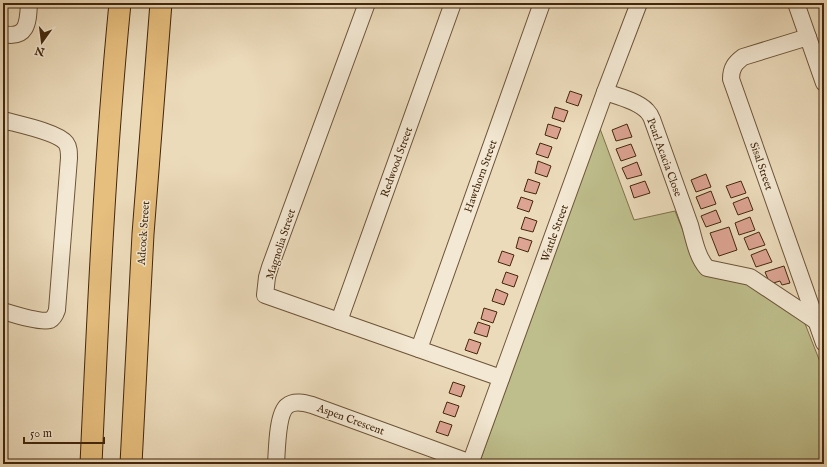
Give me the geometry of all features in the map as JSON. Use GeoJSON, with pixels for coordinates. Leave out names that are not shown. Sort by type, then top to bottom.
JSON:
{"type":"FeatureCollection","features":[{"type":"Feature","properties":{"kind":"main road"},"geometry":{"type":"LineString","coordinates":[[91,464],[97,315],[114,66],[120,3]]}},
{"type":"Feature","properties":{"kind":"main road","name":"Adcock Street"},"geometry":{"type":"LineString","coordinates":[[131,464],[142,234],[161,3]]}},
{"type":"Feature","properties":{"kind":"street"},"geometry":{"type":"LineString","coordinates":[[3,34],[14,35],[22,32],[27,22],[29,3]]}},
{"type":"Feature","properties":{"kind":"street","name":"Magnolia Street"},"geometry":{"type":"LineString","coordinates":[[367,3],[270,267],[265,295],[501,378]]}},
{"type":"Feature","properties":{"kind":"street","name":"Redwood Street"},"geometry":{"type":"LineString","coordinates":[[339,321],[453,3]]}},
{"type":"Feature","properties":{"kind":"street","name":"Hawthorn Street"},"geometry":{"type":"LineString","coordinates":[[419,349],[542,3]]}},
{"type":"Feature","properties":{"kind":"street","name":"Wattle Street"},"geometry":{"type":"LineString","coordinates":[[471,464],[605,92],[639,3]]}},
{"type":"Feature","properties":{"kind":"street"},"geometry":{"type":"LineString","coordinates":[[796,3],[824,83]]}},
{"type":"Feature","properties":{"kind":"street","name":"Sisal Street"},"geometry":{"type":"LineString","coordinates":[[808,37],[743,57],[732,67],[731,79],[824,343]]}},
{"type":"Feature","properties":{"kind":"street","name":"Pearl Acacia Close"},"geometry":{"type":"LineString","coordinates":[[605,92],[634,102],[644,108],[652,119],[703,264],[707,268],[750,277],[816,321]]}},
{"type":"Feature","properties":{"kind":"street"},"geometry":{"type":"LineString","coordinates":[[3,120],[58,136],[65,141],[68,148],[69,158],[57,310],[55,316],[50,320],[43,320],[3,311]]}},
{"type":"Feature","properties":{"kind":"street","name":"Aspen Crescent"},"geometry":{"type":"LineString","coordinates":[[276,464],[279,426],[283,412],[287,406],[293,403],[301,403],[312,405],[471,464]]}},
{"type":"Feature","properties":{"kind":"green space"},"geometry":{"type":"Polygon","coordinates":[[[599,126],[634,220],[675,211],[700,273],[714,272],[753,281],[800,311],[824,372],[824,464],[479,464],[599,126]]]}},
{"type":"Feature","properties":{"kind":"building"},"geometry":{"type":"Polygon","coordinates":[[[570,91],[582,95],[578,106],[566,102],[570,91]]]}},
{"type":"Feature","properties":{"kind":"building"},"geometry":{"type":"Polygon","coordinates":[[[555,107],[568,111],[564,122],[552,118],[555,107]]]}},
{"type":"Feature","properties":{"kind":"building"},"geometry":{"type":"Polygon","coordinates":[[[548,124],[561,128],[557,139],[545,135],[548,124]]]}},
{"type":"Feature","properties":{"kind":"building"},"geometry":{"type":"Polygon","coordinates":[[[627,124],[632,137],[616,141],[612,130],[627,124]]]}},
{"type":"Feature","properties":{"kind":"building"},"geometry":{"type":"Polygon","coordinates":[[[540,143],[552,147],[548,158],[536,154],[540,143]]]}},
{"type":"Feature","properties":{"kind":"building"},"geometry":{"type":"Polygon","coordinates":[[[631,144],[636,156],[621,161],[616,149],[631,144]]]}},
{"type":"Feature","properties":{"kind":"building"},"geometry":{"type":"Polygon","coordinates":[[[538,161],[551,166],[547,177],[535,173],[538,161]]]}},
{"type":"Feature","properties":{"kind":"building"},"geometry":{"type":"Polygon","coordinates":[[[637,162],[642,175],[627,179],[622,168],[637,162]]]}},
{"type":"Feature","properties":{"kind":"building"},"geometry":{"type":"Polygon","coordinates":[[[706,174],[711,187],[696,192],[691,180],[706,174]]]}},
{"type":"Feature","properties":{"kind":"building"},"geometry":{"type":"Polygon","coordinates":[[[528,179],[540,183],[536,194],[524,191],[528,179]]]}},
{"type":"Feature","properties":{"kind":"building"},"geometry":{"type":"Polygon","coordinates":[[[645,181],[650,193],[634,198],[630,186],[645,181]]]}},
{"type":"Feature","properties":{"kind":"building"},"geometry":{"type":"Polygon","coordinates":[[[741,181],[746,193],[731,198],[726,186],[741,181]]]}},
{"type":"Feature","properties":{"kind":"building"},"geometry":{"type":"Polygon","coordinates":[[[711,191],[716,204],[701,209],[696,197],[711,191]]]}},
{"type":"Feature","properties":{"kind":"building"},"geometry":{"type":"Polygon","coordinates":[[[521,197],[533,201],[529,212],[517,208],[521,197]]]}},
{"type":"Feature","properties":{"kind":"building"},"geometry":{"type":"Polygon","coordinates":[[[748,197],[753,210],[738,215],[733,203],[748,197]]]}},
{"type":"Feature","properties":{"kind":"building"},"geometry":{"type":"Polygon","coordinates":[[[716,210],[721,222],[706,227],[701,216],[716,210]]]}},
{"type":"Feature","properties":{"kind":"building"},"geometry":{"type":"Polygon","coordinates":[[[525,217],[537,221],[533,232],[521,229],[525,217]]]}},
{"type":"Feature","properties":{"kind":"building"},"geometry":{"type":"Polygon","coordinates":[[[750,217],[755,230],[739,235],[735,223],[750,217]]]}},
{"type":"Feature","properties":{"kind":"building"},"geometry":{"type":"Polygon","coordinates":[[[729,227],[737,250],[719,256],[710,233],[729,227]]]}},
{"type":"Feature","properties":{"kind":"building"},"geometry":{"type":"Polygon","coordinates":[[[759,232],[765,245],[749,250],[744,238],[759,232]]]}},
{"type":"Feature","properties":{"kind":"building"},"geometry":{"type":"Polygon","coordinates":[[[519,237],[532,241],[528,252],[516,248],[519,237]]]}},
{"type":"Feature","properties":{"kind":"building"},"geometry":{"type":"Polygon","coordinates":[[[766,249],[772,262],[756,267],[751,255],[766,249]]]}},
{"type":"Feature","properties":{"kind":"building"},"geometry":{"type":"Polygon","coordinates":[[[502,251],[514,255],[510,266],[498,262],[502,251]]]}},
{"type":"Feature","properties":{"kind":"building"},"geometry":{"type":"Polygon","coordinates":[[[784,266],[790,283],[782,285],[780,281],[770,284],[765,272],[784,266]]]}},
{"type":"Feature","properties":{"kind":"building"},"geometry":{"type":"Polygon","coordinates":[[[506,272],[518,276],[514,287],[502,283],[506,272]]]}},
{"type":"Feature","properties":{"kind":"building"},"geometry":{"type":"Polygon","coordinates":[[[824,288],[824,302],[819,290],[824,288]]]}},
{"type":"Feature","properties":{"kind":"building"},"geometry":{"type":"Polygon","coordinates":[[[496,289],[508,294],[504,305],[492,301],[496,289]]]}},
{"type":"Feature","properties":{"kind":"building"},"geometry":{"type":"Polygon","coordinates":[[[484,308],[497,312],[493,323],[481,319],[484,308]]]}},
{"type":"Feature","properties":{"kind":"building"},"geometry":{"type":"Polygon","coordinates":[[[478,322],[490,326],[487,337],[474,333],[478,322]]]}},
{"type":"Feature","properties":{"kind":"building"},"geometry":{"type":"Polygon","coordinates":[[[469,339],[481,343],[477,354],[465,350],[469,339]]]}},
{"type":"Feature","properties":{"kind":"building"},"geometry":{"type":"Polygon","coordinates":[[[453,382],[465,386],[461,397],[449,393],[453,382]]]}},
{"type":"Feature","properties":{"kind":"building"},"geometry":{"type":"Polygon","coordinates":[[[447,402],[459,406],[455,417],[443,413],[447,402]]]}},
{"type":"Feature","properties":{"kind":"building"},"geometry":{"type":"Polygon","coordinates":[[[440,421],[452,425],[448,436],[436,432],[440,421]]]}}]}
